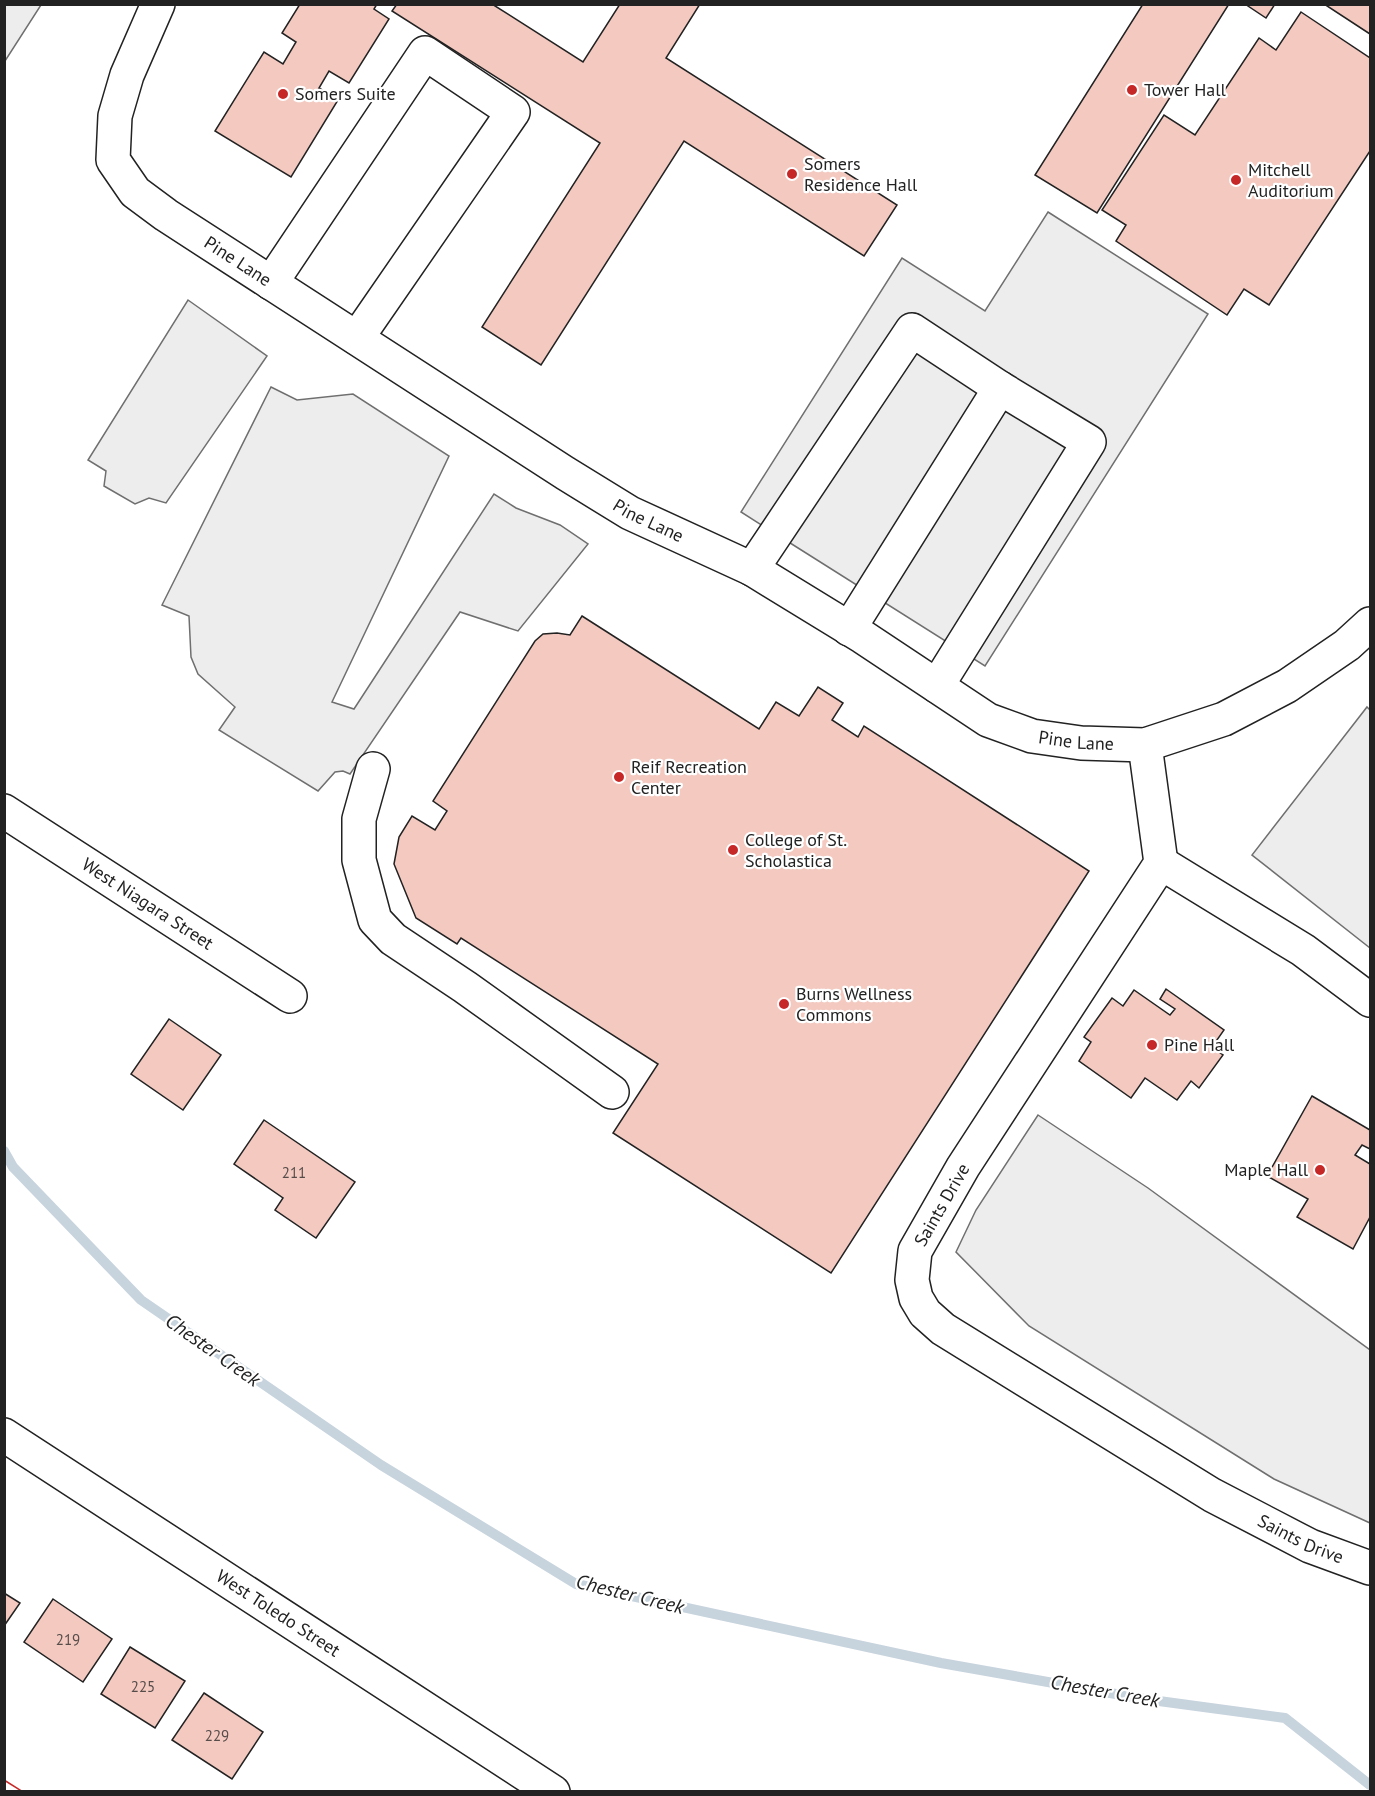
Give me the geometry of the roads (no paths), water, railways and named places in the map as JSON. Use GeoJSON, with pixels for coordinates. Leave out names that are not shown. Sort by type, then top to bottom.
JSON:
{"type":"FeatureCollection","features":[{"type":"Feature","properties":{"kind":"street","name":"Pine Lane"},"geometry":{"type":"LineString","coordinates":[[158,4],[127,75],[115,116],[113,160],[135,192],[166,215],[630,513],[752,569],[988,720],[1032,736],[1082,743],[1145,745],[1224,719],[1287,686],[1347,645],[1371,624]]}},
{"type":"Feature","properties":{"kind":"street"},"geometry":{"type":"LineString","coordinates":[[271,283],[425,53],[513,112],[357,338]]}},
{"type":"Feature","properties":{"kind":"street"},"geometry":{"type":"LineString","coordinates":[[752,569],[912,330],[1000,388],[1089,442],[937,686]]}},
{"type":"Feature","properties":{"kind":"street"},"geometry":{"type":"LineString","coordinates":[[849,629],[1000,388]]}},
{"type":"Feature","properties":{"kind":"street"},"geometry":{"type":"LineString","coordinates":[[1145,745],[1161,863],[1303,950],[1371,1000]]}},
{"type":"Feature","properties":{"kind":"street"},"geometry":{"type":"LineString","coordinates":[[373,769],[359,819],[359,860],[375,920],[393,939],[465,987],[612,1092]]}},
{"type":"Feature","properties":{"kind":"street","name":"West Niagara Street"},"geometry":{"type":"LineString","coordinates":[[4,811],[290,996]]}},
{"type":"Feature","properties":{"kind":"street","name":"Saints Drive"},"geometry":{"type":"LineString","coordinates":[[1161,863],[963,1167],[915,1251],[912,1280],[916,1298],[925,1313],[943,1329],[1212,1495],[1310,1546],[1371,1568]]}},
{"type":"Feature","properties":{"kind":"street","name":"West Toledo Street"},"geometry":{"type":"LineString","coordinates":[[4,1435],[554,1791]]}},
{"type":"Feature","properties":{"kind":"waterway","name":"Chester Creek"},"geometry":{"type":"LineString","coordinates":[[4,1151],[13,1167],[141,1300],[381,1465],[576,1584],[941,1663],[1144,1699],[1285,1718],[1370,1785]]}},
{"type":"Feature","properties":{"kind":"place","name":"Tower Hall"},"geometry":{"type":"Point","coordinates":[1132,90]}},
{"type":"Feature","properties":{"kind":"place","name":"Somers Suite"},"geometry":{"type":"Point","coordinates":[283,94]}},
{"type":"Feature","properties":{"kind":"place","name":"Somers Residence Hall"},"geometry":{"type":"Point","coordinates":[792,174]}},
{"type":"Feature","properties":{"kind":"place","name":"Mitchell Auditorium"},"geometry":{"type":"Point","coordinates":[1236,180]}},
{"type":"Feature","properties":{"kind":"place","name":"Reif Recreation Center"},"geometry":{"type":"Point","coordinates":[619,777]}},
{"type":"Feature","properties":{"kind":"place","name":"College of St. Scholastica"},"geometry":{"type":"Point","coordinates":[733,850]}},
{"type":"Feature","properties":{"kind":"place","name":"Burns Wellness Commons"},"geometry":{"type":"Point","coordinates":[784,1004]}},
{"type":"Feature","properties":{"kind":"place","name":"Pine Hall"},"geometry":{"type":"Point","coordinates":[1152,1045]}},
{"type":"Feature","properties":{"kind":"place","name":"Maple Hall"},"geometry":{"type":"Point","coordinates":[1320,1170]}}]}
